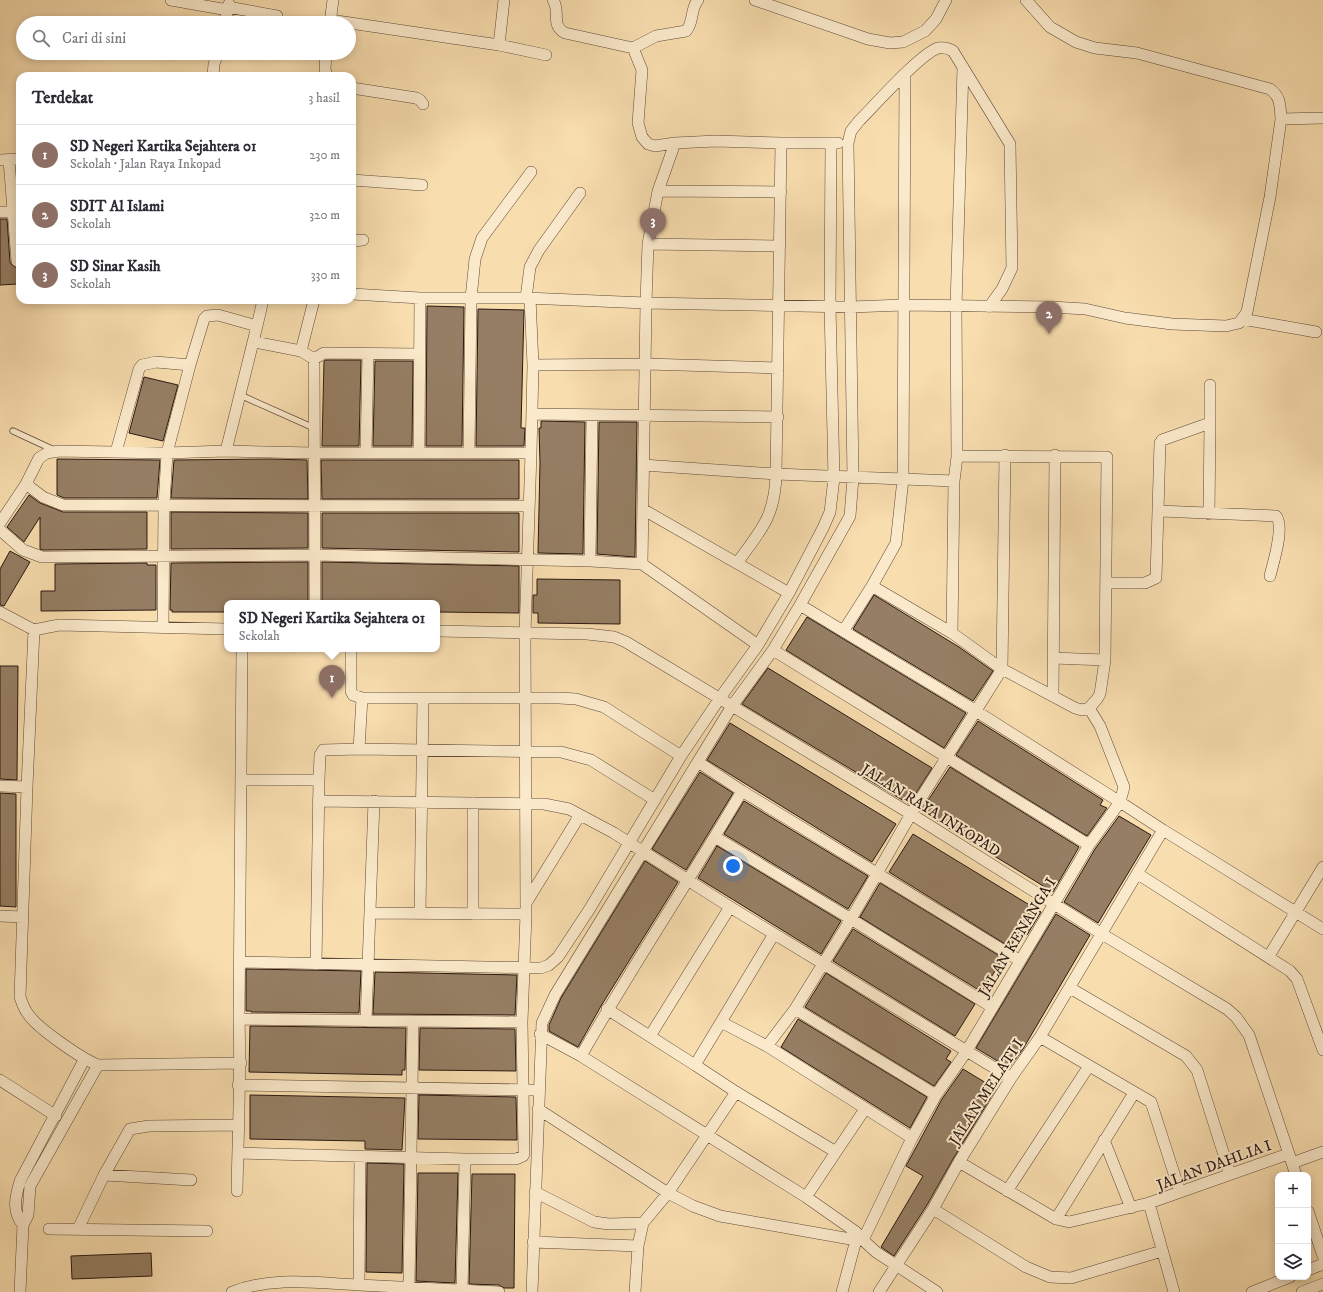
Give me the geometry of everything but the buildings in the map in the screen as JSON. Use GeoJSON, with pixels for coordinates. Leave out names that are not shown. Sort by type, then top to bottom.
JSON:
{"type":"FeatureCollection","features":[{"type":"Feature","properties":{"kind":"street"},"geometry":{"type":"LineString","coordinates":[[170,0],[229,6],[277,16]]}},
{"type":"Feature","properties":{"kind":"street"},"geometry":{"type":"LineString","coordinates":[[331,16],[333,0]]}},
{"type":"Feature","properties":{"kind":"street"},"geometry":{"type":"LineString","coordinates":[[499,45],[504,0]]}},
{"type":"Feature","properties":{"kind":"street"},"geometry":{"type":"LineString","coordinates":[[553,0],[560,31],[633,48],[656,36],[686,31],[690,26],[694,5],[698,0]]}},
{"type":"Feature","properties":{"kind":"street"},"geometry":{"type":"LineString","coordinates":[[755,0],[868,39],[890,43],[904,42],[925,31],[936,19],[946,0]]}},
{"type":"Feature","properties":{"kind":"street"},"geometry":{"type":"LineString","coordinates":[[356,294],[420,298],[528,298],[646,303],[779,306],[1032,306],[1070,308],[1125,318],[1192,325],[1226,326],[1239,323],[1248,312],[1269,204],[1281,119],[1280,103],[1277,94],[1270,89],[1137,53],[1095,48],[1076,42],[1050,27],[1026,0]]}},
{"type":"Feature","properties":{"kind":"street"},"geometry":{"type":"LineString","coordinates":[[227,16],[229,6]]}},
{"type":"Feature","properties":{"kind":"street"},"geometry":{"type":"LineString","coordinates":[[356,26],[499,45],[546,55]]}},
{"type":"Feature","properties":{"kind":"street"},"geometry":{"type":"LineString","coordinates":[[532,1292],[540,1034],[546,1010],[732,706],[773,650],[850,516],[852,478],[848,143],[851,132],[859,121],[904,75],[937,48],[944,47],[953,51],[1010,144],[1012,268],[1002,289],[989,307]]}},
{"type":"Feature","properties":{"kind":"street"},"geometry":{"type":"LineString","coordinates":[[633,48],[642,70],[638,123],[642,137],[648,144],[655,146],[716,140],[781,143],[848,143]]}},
{"type":"Feature","properties":{"kind":"street"},"geometry":{"type":"LineString","coordinates":[[213,72],[215,60]]}},
{"type":"Feature","properties":{"kind":"street"},"geometry":{"type":"LineString","coordinates":[[326,60],[326,72]]}},
{"type":"Feature","properties":{"kind":"street"},"geometry":{"type":"LineString","coordinates":[[952,633],[954,481],[957,457],[956,307],[963,67]]}},
{"type":"Feature","properties":{"kind":"street"},"geometry":{"type":"LineString","coordinates":[[844,630],[872,586],[896,543],[903,479],[904,75]]}},
{"type":"Feature","properties":{"kind":"street"},"geometry":{"type":"LineString","coordinates":[[356,89],[416,98],[423,104]]}},
{"type":"Feature","properties":{"kind":"street"},"geometry":{"type":"LineString","coordinates":[[1281,119],[1323,118]]}},
{"type":"Feature","properties":{"kind":"street"},"geometry":{"type":"LineString","coordinates":[[642,564],[648,244],[658,191],[674,143]]}},
{"type":"Feature","properties":{"kind":"street"},"geometry":{"type":"LineString","coordinates":[[737,563],[770,516],[774,502],[778,417],[781,143]]}},
{"type":"Feature","properties":{"kind":"street"},"geometry":{"type":"LineString","coordinates":[[240,962],[368,966],[541,968],[548,965],[558,957],[589,910],[682,756],[720,698],[758,645],[789,593],[827,517],[832,500],[834,478],[830,306],[831,143]]}},
{"type":"Feature","properties":{"kind":"street"},"geometry":{"type":"LineString","coordinates":[[10,160],[16,204]]}},
{"type":"Feature","properties":{"kind":"street"},"geometry":{"type":"LineString","coordinates":[[469,452],[471,298],[478,247],[488,229],[532,172]]}},
{"type":"Feature","properties":{"kind":"street"},"geometry":{"type":"LineString","coordinates":[[356,180],[422,184]]}},
{"type":"Feature","properties":{"kind":"street"},"geometry":{"type":"LineString","coordinates":[[658,191],[781,192]]}},
{"type":"Feature","properties":{"kind":"street"},"geometry":{"type":"LineString","coordinates":[[238,1153],[465,1159],[516,1158],[523,1156],[525,1089],[522,1022],[526,805],[525,633],[532,453],[533,365],[528,298],[530,268],[539,250],[580,193]]}},
{"type":"Feature","properties":{"kind":"street"},"geometry":{"type":"LineString","coordinates":[[0,212],[16,211]]}},
{"type":"Feature","properties":{"kind":"street"},"geometry":{"type":"LineString","coordinates":[[648,244],[780,246]]}},
{"type":"Feature","properties":{"kind":"street"},"geometry":{"type":"LineString","coordinates":[[419,452],[420,298]]}},
{"type":"Feature","properties":{"kind":"street"},"geometry":{"type":"LineString","coordinates":[[226,451],[254,342],[262,304]]}},
{"type":"Feature","properties":{"kind":"street"},"geometry":{"type":"LineString","coordinates":[[301,351],[313,304]]}},
{"type":"Feature","properties":{"kind":"street"},"geometry":{"type":"LineString","coordinates":[[163,627],[164,505],[167,453],[190,365],[204,319],[207,316],[218,315],[257,326]]}},
{"type":"Feature","properties":{"kind":"street"},"geometry":{"type":"LineString","coordinates":[[1242,319],[1316,332]]}},
{"type":"Feature","properties":{"kind":"street"},"geometry":{"type":"LineString","coordinates":[[254,342],[301,351],[314,359]]}},
{"type":"Feature","properties":{"kind":"street"},"geometry":{"type":"LineString","coordinates":[[314,359],[324,353],[419,354]]}},
{"type":"Feature","properties":{"kind":"street"},"geometry":{"type":"LineString","coordinates":[[366,453],[368,353]]}},
{"type":"Feature","properties":{"kind":"street"},"geometry":{"type":"LineString","coordinates":[[314,359],[315,600]]}},
{"type":"Feature","properties":{"kind":"street"},"geometry":{"type":"LineString","coordinates":[[116,452],[139,369],[142,365],[156,362],[190,365]]}},
{"type":"Feature","properties":{"kind":"street"},"geometry":{"type":"LineString","coordinates":[[533,365],[646,364],[778,368]]}},
{"type":"Feature","properties":{"kind":"street"},"geometry":{"type":"LineString","coordinates":[[1209,514],[1210,385]]}},
{"type":"Feature","properties":{"kind":"street"},"geometry":{"type":"LineString","coordinates":[[532,414],[778,417]]}},
{"type":"Feature","properties":{"kind":"street"},"geometry":{"type":"LineString","coordinates":[[590,561],[592,415]]}},
{"type":"Feature","properties":{"kind":"street"},"geometry":{"type":"LineString","coordinates":[[1107,583],[1145,582],[1156,578],[1160,511],[1160,443],[1162,440],[1210,423]]}},
{"type":"Feature","properties":{"kind":"street"},"geometry":{"type":"LineString","coordinates":[[0,523],[26,484],[39,458],[47,453],[56,451],[167,453],[226,451],[314,453],[532,453]]}},
{"type":"Feature","properties":{"kind":"street"},"geometry":{"type":"LineString","coordinates":[[872,586],[952,633],[1002,669],[1075,708],[1082,710],[1090,708],[1100,694],[1106,660],[1107,457],[1005,455],[957,457]]}},
{"type":"Feature","properties":{"kind":"street"},"geometry":{"type":"LineString","coordinates":[[767,1046],[795,1009],[851,919],[946,758],[1002,669],[1005,455]]}},
{"type":"Feature","properties":{"kind":"street"},"geometry":{"type":"LineString","coordinates":[[1053,695],[1055,455]]}},
{"type":"Feature","properties":{"kind":"street"},"geometry":{"type":"LineString","coordinates":[[643,465],[834,478],[954,481]]}},
{"type":"Feature","properties":{"kind":"street"},"geometry":{"type":"LineString","coordinates":[[26,484],[43,497],[63,506],[529,506]]}},
{"type":"Feature","properties":{"kind":"street"},"geometry":{"type":"LineString","coordinates":[[644,510],[789,593]]}},
{"type":"Feature","properties":{"kind":"street"},"geometry":{"type":"LineString","coordinates":[[1160,511],[1276,516],[1279,520],[1280,531],[1270,576]]}},
{"type":"Feature","properties":{"kind":"street"},"geometry":{"type":"LineString","coordinates":[[0,530],[23,550],[42,557],[314,555],[590,561],[642,564],[758,645]]}},
{"type":"Feature","properties":{"kind":"street"},"geometry":{"type":"LineString","coordinates":[[800,605],[844,630],[976,711],[1163,830],[1296,910],[1323,929]]}},
{"type":"Feature","properties":{"kind":"street"},"geometry":{"type":"LineString","coordinates":[[0,612],[34,630],[59,625],[224,629]]}},
{"type":"Feature","properties":{"kind":"street"},"geometry":{"type":"LineString","coordinates":[[34,630],[22,917],[20,997],[23,1007],[34,1021],[84,1060],[98,1065],[241,1063]]}},
{"type":"Feature","properties":{"kind":"street","name":"JALAN RAYA INKOPAD"},"geometry":{"type":"LineString","coordinates":[[440,631],[587,634],[614,637],[640,649],[912,814],[1102,934],[1227,1009],[1244,1026],[1249,1035],[1295,1172]]}},
{"type":"Feature","properties":{"kind":"street"},"geometry":{"type":"LineString","coordinates":[[773,650],[1089,845]]}},
{"type":"Feature","properties":{"kind":"street"},"geometry":{"type":"LineString","coordinates":[[237,1191],[238,1085],[241,1063],[239,1019],[242,652]]}},
{"type":"Feature","properties":{"kind":"street"},"geometry":{"type":"LineString","coordinates":[[351,652],[351,691],[353,695],[362,698],[576,699],[604,707],[682,756]]}},
{"type":"Feature","properties":{"kind":"street"},"geometry":{"type":"LineString","coordinates":[[1053,658],[1106,660]]}},
{"type":"Feature","properties":{"kind":"street"},"geometry":{"type":"LineString","coordinates":[[358,749],[362,698]]}},
{"type":"Feature","properties":{"kind":"street"},"geometry":{"type":"LineString","coordinates":[[420,914],[423,698]]}},
{"type":"Feature","properties":{"kind":"street"},"geometry":{"type":"LineString","coordinates":[[1090,708],[1100,726],[1124,787],[1120,802]]}},
{"type":"Feature","properties":{"kind":"street"},"geometry":{"type":"LineString","coordinates":[[316,964],[318,801],[320,755],[323,750],[422,749],[561,752],[591,760],[655,800]]}},
{"type":"Feature","properties":{"kind":"street"},"geometry":{"type":"LineString","coordinates":[[698,762],[742,791],[1019,960]]}},
{"type":"Feature","properties":{"kind":"street"},"geometry":{"type":"LineString","coordinates":[[241,780],[319,780]]}},
{"type":"Feature","properties":{"kind":"street"},"geometry":{"type":"LineString","coordinates":[[0,786],[27,787]]}},
{"type":"Feature","properties":{"kind":"street"},"geometry":{"type":"LineString","coordinates":[[581,1056],[607,1009],[689,880],[742,791]]}},
{"type":"Feature","properties":{"kind":"street"},"geometry":{"type":"LineString","coordinates":[[318,801],[473,803],[557,806],[580,815],[630,843],[730,907],[1011,1078]]}},
{"type":"Feature","properties":{"kind":"street"},"geometry":{"type":"LineString","coordinates":[[366,1021],[374,801]]}},
{"type":"Feature","properties":{"kind":"street","name":"JALAN KENANGA I"},"geometry":{"type":"LineString","coordinates":[[860,1240],[912,1138],[936,1095],[966,1052],[1019,960],[1055,904],[1089,845],[1120,802]]}},
{"type":"Feature","properties":{"kind":"street"},"geometry":{"type":"LineString","coordinates":[[473,803],[473,914]]}},
{"type":"Feature","properties":{"kind":"street"},"geometry":{"type":"LineString","coordinates":[[525,909],[580,815]]}},
{"type":"Feature","properties":{"kind":"street","name":"JALAN MELATI I"},"geometry":{"type":"LineString","coordinates":[[896,1266],[933,1209],[959,1162],[1011,1078],[1040,1037],[1163,830]]}},
{"type":"Feature","properties":{"kind":"street"},"geometry":{"type":"LineString","coordinates":[[715,837],[851,919],[992,1007]]}},
{"type":"Feature","properties":{"kind":"street"},"geometry":{"type":"LineString","coordinates":[[1268,956],[1323,868]]}},
{"type":"Feature","properties":{"kind":"street"},"geometry":{"type":"LineString","coordinates":[[1138,874],[1290,971],[1297,979],[1323,1050]]}},
{"type":"Feature","properties":{"kind":"street"},"geometry":{"type":"LineString","coordinates":[[650,1036],[730,907]]}},
{"type":"Feature","properties":{"kind":"street"},"geometry":{"type":"LineString","coordinates":[[370,913],[473,914],[525,909]]}},
{"type":"Feature","properties":{"kind":"street"},"geometry":{"type":"LineString","coordinates":[[0,916],[22,917]]}},
{"type":"Feature","properties":{"kind":"street"},"geometry":{"type":"LineString","coordinates":[[695,1065],[774,934]]}},
{"type":"Feature","properties":{"kind":"street"},"geometry":{"type":"LineString","coordinates":[[1070,988],[1186,1056],[1193,1064],[1197,1070],[1230,1174]]}},
{"type":"Feature","properties":{"kind":"street"},"geometry":{"type":"LineString","coordinates":[[607,1009],[736,1092],[836,1152]]}},
{"type":"Feature","properties":{"kind":"street"},"geometry":{"type":"LineString","coordinates":[[795,1009],[936,1095]]}},
{"type":"Feature","properties":{"kind":"street"},"geometry":{"type":"LineString","coordinates":[[239,1019],[522,1022]]}},
{"type":"Feature","properties":{"kind":"street"},"geometry":{"type":"LineString","coordinates":[[409,1288],[413,1021]]}},
{"type":"Feature","properties":{"kind":"street"},"geometry":{"type":"LineString","coordinates":[[721,1022],[767,1046],[912,1138]]}},
{"type":"Feature","properties":{"kind":"street"},"geometry":{"type":"LineString","coordinates":[[540,1034],[581,1056],[806,1197],[856,1232],[860,1240],[876,1252],[937,1292]]}},
{"type":"Feature","properties":{"kind":"street"},"geometry":{"type":"LineString","coordinates":[[1040,1037],[1151,1102],[1180,1192]]}},
{"type":"Feature","properties":{"kind":"street"},"geometry":{"type":"LineString","coordinates":[[23,1226],[16,1216],[16,1200],[20,1181],[56,1116],[84,1060]]}},
{"type":"Feature","properties":{"kind":"street"},"geometry":{"type":"LineString","coordinates":[[20,1292],[23,1226],[28,1215],[30,1186],[98,1065]]}},
{"type":"Feature","properties":{"kind":"street"},"geometry":{"type":"LineString","coordinates":[[1007,1191],[1089,1066]]}},
{"type":"Feature","properties":{"kind":"street"},"geometry":{"type":"LineString","coordinates":[[0,1080],[56,1116]]}},
{"type":"Feature","properties":{"kind":"street"},"geometry":{"type":"LineString","coordinates":[[238,1085],[538,1090]]}},
{"type":"Feature","properties":{"kind":"street"},"geometry":{"type":"LineString","coordinates":[[635,1292],[638,1246],[643,1223],[668,1193],[706,1134],[736,1092]]}},
{"type":"Feature","properties":{"kind":"street"},"geometry":{"type":"LineString","coordinates":[[1056,1219],[1134,1093]]}},
{"type":"Feature","properties":{"kind":"street"},"geometry":{"type":"LineString","coordinates":[[538,1109],[668,1193],[693,1206],[720,1216],[860,1240]]}},
{"type":"Feature","properties":{"kind":"street"},"geometry":{"type":"LineString","coordinates":[[806,1197],[865,1109]]}},
{"type":"Feature","properties":{"kind":"street"},"geometry":{"type":"LineString","coordinates":[[78,1229],[104,1175],[130,1129],[148,1126],[238,1125]]}},
{"type":"Feature","properties":{"kind":"street"},"geometry":{"type":"LineString","coordinates":[[1104,1140],[1131,1208]]}},
{"type":"Feature","properties":{"kind":"street","name":"JALAN DAHLIA I"},"geometry":{"type":"LineString","coordinates":[[1149,1203],[1230,1174],[1323,1152]]}},
{"type":"Feature","properties":{"kind":"street"},"geometry":{"type":"LineString","coordinates":[[359,1285],[360,1156]]}},
{"type":"Feature","properties":{"kind":"street"},"geometry":{"type":"LineString","coordinates":[[462,1291],[465,1159]]}},
{"type":"Feature","properties":{"kind":"street"},"geometry":{"type":"LineString","coordinates":[[959,1162],[1056,1219],[1074,1222],[1149,1203],[1174,1292]]}},
{"type":"Feature","properties":{"kind":"street"},"geometry":{"type":"LineString","coordinates":[[104,1175],[191,1180]]}},
{"type":"Feature","properties":{"kind":"street"},"geometry":{"type":"LineString","coordinates":[[535,1192],[594,1222],[609,1224],[643,1223]]}},
{"type":"Feature","properties":{"kind":"street"},"geometry":{"type":"LineString","coordinates":[[933,1209],[1026,1267],[1050,1277],[1071,1278],[1162,1251]]}},
{"type":"Feature","properties":{"kind":"street"},"geometry":{"type":"LineString","coordinates":[[1311,1220],[1323,1256]]}},
{"type":"Feature","properties":{"kind":"street"},"geometry":{"type":"LineString","coordinates":[[49,1229],[207,1231]]}},
{"type":"Feature","properties":{"kind":"street"},"geometry":{"type":"LineString","coordinates":[[842,1292],[860,1240]]}},
{"type":"Feature","properties":{"kind":"street"},"geometry":{"type":"LineString","coordinates":[[533,1242],[638,1246]]}},
{"type":"Feature","properties":{"kind":"street"},"geometry":{"type":"LineString","coordinates":[[1311,1269],[1323,1264]]}},
{"type":"Feature","properties":{"kind":"street"},"geometry":{"type":"LineString","coordinates":[[879,1292],[896,1266]]}},
{"type":"Feature","properties":{"kind":"street"},"geometry":{"type":"LineString","coordinates":[[1252,1292],[1282,1280]]}},
{"type":"Feature","properties":{"kind":"street"},"geometry":{"type":"LineString","coordinates":[[232,1292],[251,1285],[281,1282],[333,1288],[359,1285],[499,1292]]}},
{"type":"Feature","properties":{"kind":"street"},"geometry":{"type":"LineString","coordinates":[[1302,1292],[1323,1284]]}},
{"type":"Feature","properties":{"kind":"lane"},"geometry":{"type":"LineString","coordinates":[[240,395],[314,428]]}},
{"type":"Feature","properties":{"kind":"lane"},"geometry":{"type":"LineString","coordinates":[[13,431],[56,451]]}},
{"type":"Feature","properties":{"kind":"place","name":"SD Sinar Kasih"},"geometry":{"type":"Point","coordinates":[653,241]}},
{"type":"Feature","properties":{"kind":"place","name":"SDIT Al Islami"},"geometry":{"type":"Point","coordinates":[1049,334]}},
{"type":"Feature","properties":{"kind":"place","name":"SD Negeri Kartika Sejahtera 01"},"geometry":{"type":"Point","coordinates":[332,698]}}]}
